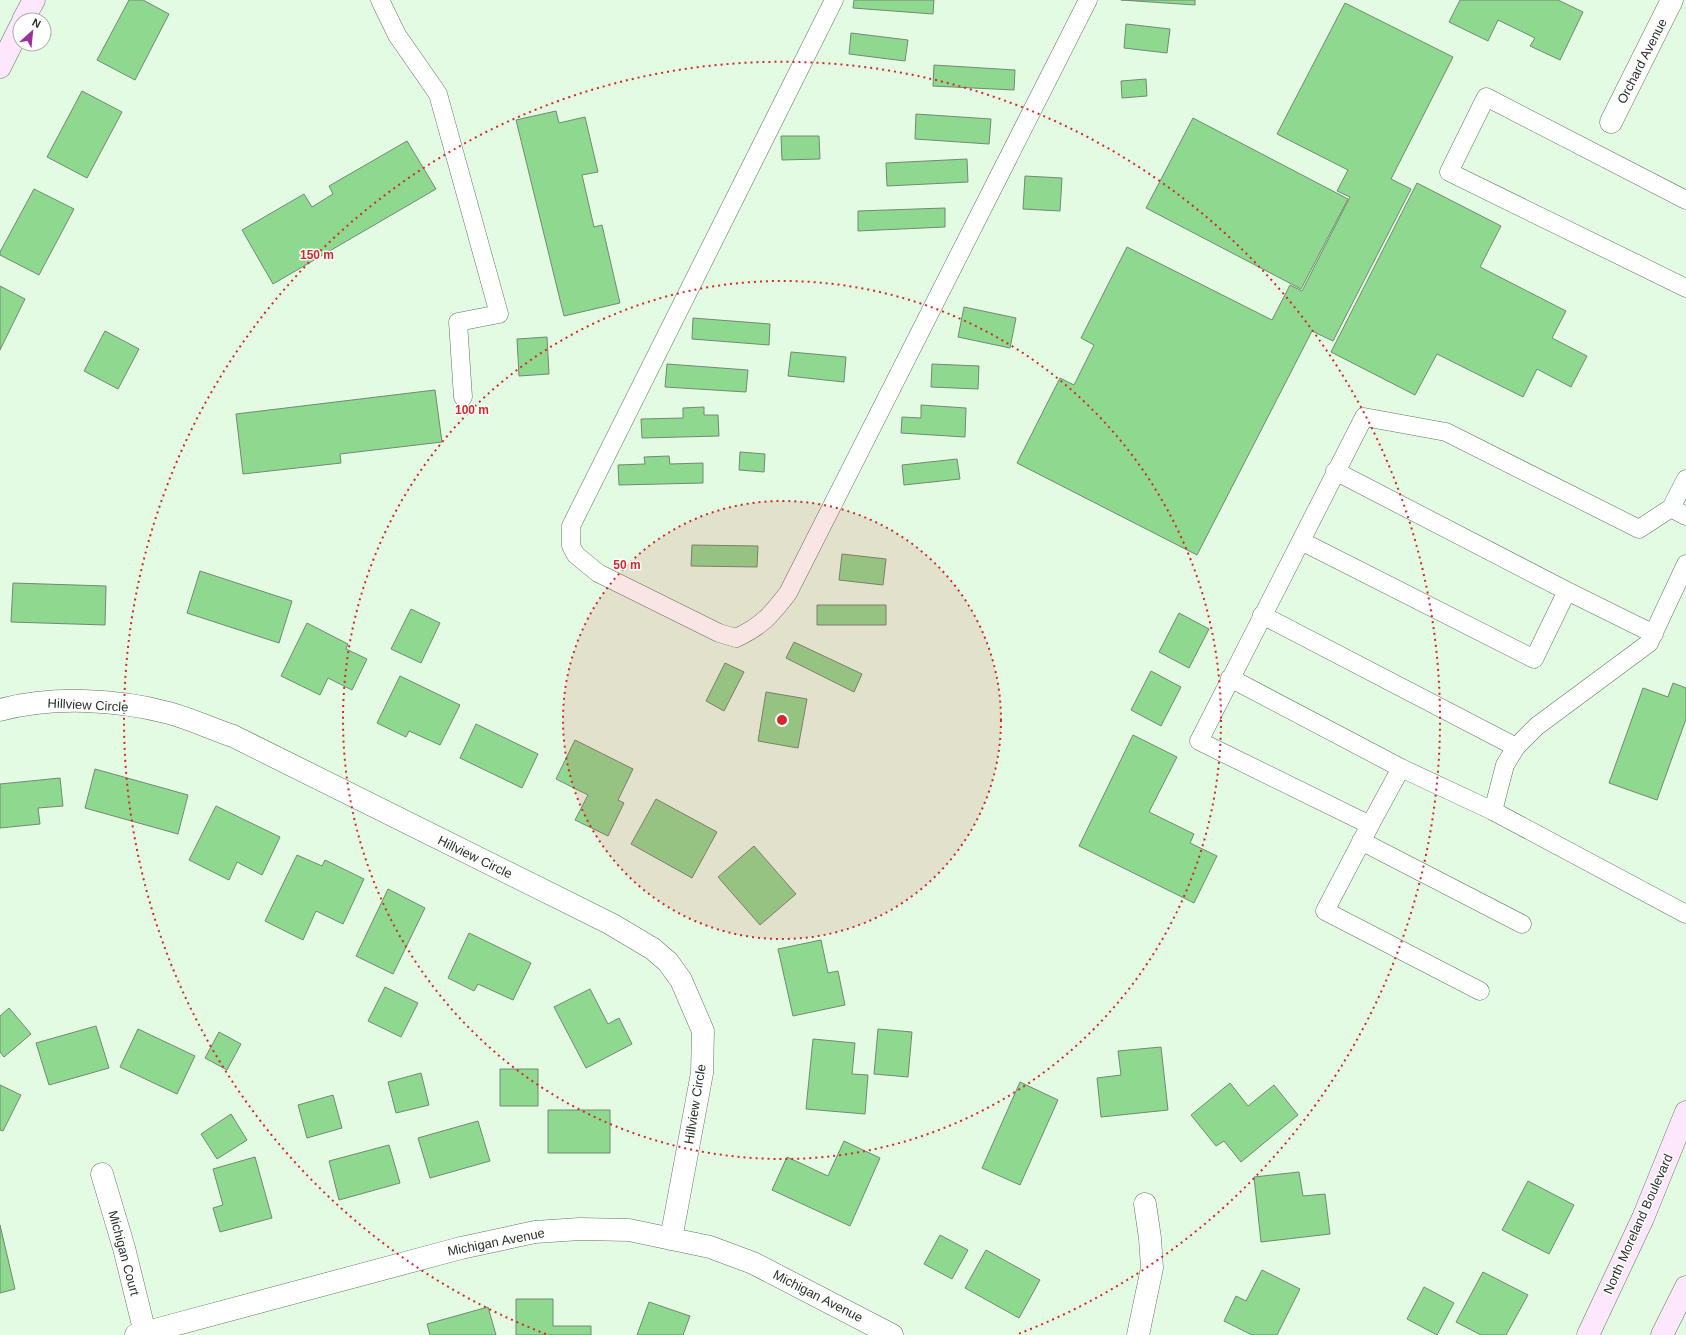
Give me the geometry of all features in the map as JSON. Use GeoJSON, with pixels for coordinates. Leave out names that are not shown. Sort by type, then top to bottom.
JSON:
{"type":"FeatureCollection","features":[{"type":"Feature","properties":{"kind":"street"},"geometry":{"type":"LineString","coordinates":[[28,12],[34,0]]}},
{"type":"Feature","properties":{"kind":"street","name":"Orchard Avenue"},"geometry":{"type":"LineString","coordinates":[[1611,122],[1672,0]]}},
{"type":"Feature","properties":{"kind":"street"},"geometry":{"type":"LineString","coordinates":[[0,67],[12,43]]}},
{"type":"Feature","properties":{"kind":"street","name":"Hillview Circle"},"geometry":{"type":"LineString","coordinates":[[0,710],[18,705],[50,701],[115,703],[169,713],[233,736],[611,924],[653,949],[668,962],[681,980],[703,1031],[702,1073],[671,1239]]}},
{"type":"Feature","properties":{"kind":"street","name":"North Moreland Boulevard"},"geometry":{"type":"LineString","coordinates":[[1588,1335],[1643,1218],[1686,1112]]}},
{"type":"Feature","properties":{"kind":"street","name":"Michigan Court"},"geometry":{"type":"LineString","coordinates":[[102,1174],[124,1248],[141,1334]]}},
{"type":"Feature","properties":{"kind":"street"},"geometry":{"type":"LineString","coordinates":[[1138,1335],[1152,1268],[1150,1238],[1145,1204]]}},
{"type":"Feature","properties":{"kind":"street","name":"Michigan Avenue"},"geometry":{"type":"LineString","coordinates":[[141,1334],[460,1248],[535,1232],[580,1229],[629,1230],[710,1247],[753,1263],[892,1335]]}},
{"type":"Feature","properties":{"kind":"street"},"geometry":{"type":"LineString","coordinates":[[1662,1335],[1686,1287]]}},
{"type":"Feature","properties":{"kind":"lane"},"geometry":{"type":"LineString","coordinates":[[380,0],[397,35],[438,94],[499,314],[458,322],[463,397]]}},
{"type":"Feature","properties":{"kind":"lane"},"geometry":{"type":"LineString","coordinates":[[834,0],[571,526],[571,546],[576,555],[598,572],[719,633],[736,638],[753,631],[769,617],[788,593],[1088,0]]}},
{"type":"Feature","properties":{"kind":"lane"},"geometry":{"type":"LineString","coordinates":[[1686,200],[1486,97],[1448,172],[1686,288]]}},
{"type":"Feature","properties":{"kind":"lane"},"geometry":{"type":"LineString","coordinates":[[1522,924],[1365,833],[1199,741],[1364,416],[1446,432],[1639,529],[1679,512],[1686,479]]}},
{"type":"Feature","properties":{"kind":"lane"},"geometry":{"type":"LineString","coordinates":[[1335,471],[1654,634]]}},
{"type":"Feature","properties":{"kind":"lane"},"geometry":{"type":"LineString","coordinates":[[1300,541],[1534,659],[1568,591]]}},
{"type":"Feature","properties":{"kind":"lane"},"geometry":{"type":"LineString","coordinates":[[1493,811],[1505,765],[1516,747],[1537,726],[1649,643],[1686,564]]}},
{"type":"Feature","properties":{"kind":"lane"},"geometry":{"type":"LineString","coordinates":[[1262,616],[1516,747]]}},
{"type":"Feature","properties":{"kind":"lane"},"geometry":{"type":"LineString","coordinates":[[1230,678],[1401,768],[1493,811],[1686,914]]}},
{"type":"Feature","properties":{"kind":"lane"},"geometry":{"type":"LineString","coordinates":[[1401,768],[1365,833],[1325,911],[1480,991]]}},
{"type":"Feature","properties":{"kind":"building"},"geometry":{"type":"Polygon","coordinates":[[[129,0],[143,0],[169,14],[135,80],[97,60],[129,0]]]}},
{"type":"Feature","properties":{"kind":"building"},"geometry":{"type":"Polygon","coordinates":[[[854,0],[934,0],[933,14],[853,8],[854,0]]]}},
{"type":"Feature","properties":{"kind":"building"},"geometry":{"type":"Polygon","coordinates":[[[1121,0],[1195,0],[1195,5],[1121,0]]]}},
{"type":"Feature","properties":{"kind":"building"},"geometry":{"type":"Polygon","coordinates":[[[1460,0],[1558,0],[1583,12],[1560,60],[1530,46],[1535,38],[1498,20],[1488,41],[1449,22],[1460,0]]]}},
{"type":"Feature","properties":{"kind":"building"},"geometry":{"type":"Polygon","coordinates":[[[1345,3],[1453,57],[1391,179],[1411,189],[1333,341],[1312,331],[1197,555],[1017,463],[1060,378],[1074,385],[1094,345],[1081,338],[1127,247],[1272,320],[1290,285],[1302,291],[1350,197],[1337,191],[1348,170],[1277,134],[1345,3]]]}},
{"type":"Feature","properties":{"kind":"building"},"geometry":{"type":"Polygon","coordinates":[[[1126,24],[1170,29],[1167,53],[1124,48],[1126,24]]]}},
{"type":"Feature","properties":{"kind":"building"},"geometry":{"type":"Polygon","coordinates":[[[851,33],[908,40],[905,61],[849,54],[851,33]]]}},
{"type":"Feature","properties":{"kind":"building"},"geometry":{"type":"Polygon","coordinates":[[[934,65],[1015,70],[1014,90],[933,86],[934,65]]]}},
{"type":"Feature","properties":{"kind":"building"},"geometry":{"type":"Polygon","coordinates":[[[1146,79],[1147,96],[1122,98],[1121,81],[1146,79]]]}},
{"type":"Feature","properties":{"kind":"building"},"geometry":{"type":"Polygon","coordinates":[[[82,91],[122,112],[87,178],[47,157],[82,91]]]}},
{"type":"Feature","properties":{"kind":"building"},"geometry":{"type":"Polygon","coordinates":[[[556,111],[559,123],[585,117],[598,172],[582,175],[594,227],[602,225],[620,303],[564,316],[516,120],[556,111]]]}},
{"type":"Feature","properties":{"kind":"building"},"geometry":{"type":"Polygon","coordinates":[[[916,114],[991,119],[989,144],[915,139],[916,114]]]}},
{"type":"Feature","properties":{"kind":"building"},"geometry":{"type":"Polygon","coordinates":[[[1193,118],[1348,199],[1301,289],[1146,208],[1193,118]]]}},
{"type":"Feature","properties":{"kind":"building"},"geometry":{"type":"Polygon","coordinates":[[[781,136],[819,136],[820,159],[782,160],[781,136]]]}},
{"type":"Feature","properties":{"kind":"building"},"geometry":{"type":"Polygon","coordinates":[[[407,141],[436,189],[273,284],[242,230],[304,194],[312,207],[333,194],[329,186],[407,141]]]}},
{"type":"Feature","properties":{"kind":"building"},"geometry":{"type":"Polygon","coordinates":[[[967,159],[968,182],[887,186],[886,163],[967,159]]]}},
{"type":"Feature","properties":{"kind":"building"},"geometry":{"type":"Polygon","coordinates":[[[1025,176],[1062,178],[1060,211],[1023,209],[1025,176]]]}},
{"type":"Feature","properties":{"kind":"building"},"geometry":{"type":"Polygon","coordinates":[[[1417,183],[1501,226],[1480,267],[1566,311],[1552,338],[1587,356],[1571,387],[1537,369],[1523,397],[1437,354],[1415,395],[1331,352],[1417,183]]]}},
{"type":"Feature","properties":{"kind":"building"},"geometry":{"type":"Polygon","coordinates":[[[34,189],[74,209],[39,275],[0,255],[0,252],[34,189]]]}},
{"type":"Feature","properties":{"kind":"building"},"geometry":{"type":"Polygon","coordinates":[[[945,208],[945,227],[858,231],[858,211],[945,208]]]}},
{"type":"Feature","properties":{"kind":"building"},"geometry":{"type":"Polygon","coordinates":[[[0,286],[25,299],[0,350],[0,286]]]}},
{"type":"Feature","properties":{"kind":"building"},"geometry":{"type":"Polygon","coordinates":[[[964,307],[1016,318],[1010,348],[958,337],[964,307]]]}},
{"type":"Feature","properties":{"kind":"building"},"geometry":{"type":"Polygon","coordinates":[[[693,318],[770,324],[769,345],[692,339],[693,318]]]}},
{"type":"Feature","properties":{"kind":"building"},"geometry":{"type":"Polygon","coordinates":[[[105,331],[139,349],[118,389],[84,371],[105,331]]]}},
{"type":"Feature","properties":{"kind":"building"},"geometry":{"type":"Polygon","coordinates":[[[547,337],[549,374],[519,376],[517,339],[547,337]]]}},
{"type":"Feature","properties":{"kind":"building"},"geometry":{"type":"Polygon","coordinates":[[[791,352],[846,357],[844,382],[788,376],[791,352]]]}},
{"type":"Feature","properties":{"kind":"building"},"geometry":{"type":"Polygon","coordinates":[[[667,364],[748,370],[746,392],[665,387],[667,364]]]}},
{"type":"Feature","properties":{"kind":"building"},"geometry":{"type":"Polygon","coordinates":[[[932,364],[979,366],[978,389],[931,387],[932,364]]]}},
{"type":"Feature","properties":{"kind":"building"},"geometry":{"type":"Polygon","coordinates":[[[435,390],[442,442],[340,454],[341,463],[243,474],[236,414],[435,390]]]}},
{"type":"Feature","properties":{"kind":"building"},"geometry":{"type":"Polygon","coordinates":[[[921,405],[966,408],[965,437],[901,433],[902,417],[921,418],[921,405]]]}},
{"type":"Feature","properties":{"kind":"building"},"geometry":{"type":"Polygon","coordinates":[[[704,407],[704,415],[718,415],[719,436],[642,438],[641,419],[683,418],[683,408],[704,407]]]}},
{"type":"Feature","properties":{"kind":"building"},"geometry":{"type":"Polygon","coordinates":[[[740,452],[765,454],[764,472],[739,470],[740,452]]]}},
{"type":"Feature","properties":{"kind":"building"},"geometry":{"type":"Polygon","coordinates":[[[669,456],[670,464],[703,463],[703,483],[619,485],[618,465],[645,464],[644,457],[669,456]]]}},
{"type":"Feature","properties":{"kind":"building"},"geometry":{"type":"Polygon","coordinates":[[[957,459],[960,479],[904,485],[902,465],[957,459]]]}},
{"type":"Feature","properties":{"kind":"building"},"geometry":{"type":"Polygon","coordinates":[[[692,545],[758,546],[757,567],[691,566],[692,545]]]}},
{"type":"Feature","properties":{"kind":"building"},"geometry":{"type":"Polygon","coordinates":[[[842,554],[886,559],[883,585],[839,580],[842,554]]]}},
{"type":"Feature","properties":{"kind":"building"},"geometry":{"type":"Polygon","coordinates":[[[200,571],[292,601],[279,643],[187,613],[200,571]]]}},
{"type":"Feature","properties":{"kind":"building"},"geometry":{"type":"Polygon","coordinates":[[[13,583],[106,586],[105,625],[11,622],[13,583]]]}},
{"type":"Feature","properties":{"kind":"building"},"geometry":{"type":"Polygon","coordinates":[[[817,605],[886,605],[886,625],[817,625],[817,605]]]}},
{"type":"Feature","properties":{"kind":"building"},"geometry":{"type":"Polygon","coordinates":[[[411,609],[440,623],[421,663],[391,649],[411,609]]]}},
{"type":"Feature","properties":{"kind":"building"},"geometry":{"type":"Polygon","coordinates":[[[1179,613],[1209,629],[1189,668],[1159,652],[1179,613]]]}},
{"type":"Feature","properties":{"kind":"building"},"geometry":{"type":"Polygon","coordinates":[[[307,623],[348,644],[346,649],[367,659],[352,690],[328,678],[320,695],[281,676],[307,623]]]}},
{"type":"Feature","properties":{"kind":"building"},"geometry":{"type":"Polygon","coordinates":[[[794,642],[862,674],[854,692],[786,658],[794,642]]]}},
{"type":"Feature","properties":{"kind":"building"},"geometry":{"type":"Polygon","coordinates":[[[725,663],[744,672],[724,711],[706,701],[725,663]]]}},
{"type":"Feature","properties":{"kind":"building"},"geometry":{"type":"Polygon","coordinates":[[[1151,671],[1181,687],[1161,726],[1131,710],[1151,671]]]}},
{"type":"Feature","properties":{"kind":"building"},"geometry":{"type":"Polygon","coordinates":[[[400,676],[460,705],[440,745],[409,731],[406,737],[377,723],[400,676]]]}},
{"type":"Feature","properties":{"kind":"building"},"geometry":{"type":"Polygon","coordinates":[[[1673,683],[1686,688],[1686,719],[1657,800],[1609,783],[1643,688],[1668,697],[1673,683]]]}},
{"type":"Feature","properties":{"kind":"building"},"geometry":{"type":"Polygon","coordinates":[[[766,692],[807,699],[798,748],[758,741],[766,692]]]}},
{"type":"Feature","properties":{"kind":"building"},"geometry":{"type":"Polygon","coordinates":[[[476,724],[538,754],[522,788],[460,758],[476,724]]]}},
{"type":"Feature","properties":{"kind":"building"},"geometry":{"type":"Polygon","coordinates":[[[1133,735],[1177,757],[1149,812],[1194,834],[1190,843],[1217,856],[1194,903],[1079,846],[1133,735]]]}},
{"type":"Feature","properties":{"kind":"building"},"geometry":{"type":"Polygon","coordinates":[[[575,740],[633,769],[618,800],[624,803],[608,836],[575,820],[588,795],[556,779],[575,740]]]}},
{"type":"Feature","properties":{"kind":"building"},"geometry":{"type":"Polygon","coordinates":[[[95,769],[188,795],[178,834],[85,808],[95,769]]]}},
{"type":"Feature","properties":{"kind":"building"},"geometry":{"type":"Polygon","coordinates":[[[60,778],[63,806],[38,808],[40,824],[0,828],[0,784],[60,778]]]}},
{"type":"Feature","properties":{"kind":"building"},"geometry":{"type":"Polygon","coordinates":[[[656,799],[717,832],[692,878],[631,844],[656,799]]]}},
{"type":"Feature","properties":{"kind":"building"},"geometry":{"type":"Polygon","coordinates":[[[216,806],[280,837],[262,875],[237,862],[229,880],[189,860],[216,806]]]}},
{"type":"Feature","properties":{"kind":"building"},"geometry":{"type":"Polygon","coordinates":[[[754,846],[796,894],[760,925],[718,877],[754,846]]]}},
{"type":"Feature","properties":{"kind":"building"},"geometry":{"type":"Polygon","coordinates":[[[297,855],[322,866],[325,860],[364,879],[343,924],[316,911],[303,940],[265,921],[297,855]]]}},
{"type":"Feature","properties":{"kind":"building"},"geometry":{"type":"Polygon","coordinates":[[[388,889],[425,908],[393,974],[356,956],[388,889]]]}},
{"type":"Feature","properties":{"kind":"building"},"geometry":{"type":"Polygon","coordinates":[[[469,933],[531,963],[513,1000],[478,984],[474,991],[448,978],[469,933]]]}},
{"type":"Feature","properties":{"kind":"building"},"geometry":{"type":"Polygon","coordinates":[[[821,940],[828,973],[838,971],[845,1005],[793,1016],[778,949],[821,940]]]}},
{"type":"Feature","properties":{"kind":"building"},"geometry":{"type":"Polygon","coordinates":[[[385,987],[418,1003],[401,1037],[368,1021],[385,987]]]}},
{"type":"Feature","properties":{"kind":"building"},"geometry":{"type":"Polygon","coordinates":[[[590,989],[608,1024],[619,1018],[632,1044],[586,1068],[554,1007],[590,989]]]}},
{"type":"Feature","properties":{"kind":"building"},"geometry":{"type":"Polygon","coordinates":[[[9,1008],[31,1034],[4,1057],[0,1052],[0,1016],[9,1008]]]}},
{"type":"Feature","properties":{"kind":"building"},"geometry":{"type":"Polygon","coordinates":[[[96,1026],[109,1068],[49,1085],[36,1043],[96,1026]]]}},
{"type":"Feature","properties":{"kind":"building"},"geometry":{"type":"Polygon","coordinates":[[[138,1029],[195,1056],[177,1094],[120,1067],[138,1029]]]}},
{"type":"Feature","properties":{"kind":"building"},"geometry":{"type":"Polygon","coordinates":[[[878,1029],[912,1032],[908,1077],[874,1074],[878,1029]]]}},
{"type":"Feature","properties":{"kind":"building"},"geometry":{"type":"Polygon","coordinates":[[[219,1032],[241,1044],[227,1070],[205,1058],[219,1032]]]}},
{"type":"Feature","properties":{"kind":"building"},"geometry":{"type":"Polygon","coordinates":[[[813,1039],[855,1043],[852,1074],[868,1075],[865,1114],[806,1109],[813,1039]]]}},
{"type":"Feature","properties":{"kind":"building"},"geometry":{"type":"Polygon","coordinates":[[[1161,1047],[1168,1110],[1101,1117],[1097,1078],[1121,1075],[1118,1051],[1161,1047]]]}},
{"type":"Feature","properties":{"kind":"building"},"geometry":{"type":"Polygon","coordinates":[[[500,1069],[538,1069],[538,1106],[500,1106],[500,1069]]]}},
{"type":"Feature","properties":{"kind":"building"},"geometry":{"type":"Polygon","coordinates":[[[421,1073],[429,1105],[396,1113],[388,1082],[421,1073]]]}},
{"type":"Feature","properties":{"kind":"building"},"geometry":{"type":"Polygon","coordinates":[[[1020,1082],[1058,1100],[1020,1185],[982,1168],[1020,1082]]]}},
{"type":"Feature","properties":{"kind":"building"},"geometry":{"type":"Polygon","coordinates":[[[1230,1083],[1248,1106],[1274,1085],[1298,1115],[1241,1162],[1224,1141],[1216,1146],[1191,1115],[1230,1083]]]}},
{"type":"Feature","properties":{"kind":"building"},"geometry":{"type":"Polygon","coordinates":[[[0,1085],[21,1095],[3,1131],[0,1130],[0,1085]]]}},
{"type":"Feature","properties":{"kind":"building"},"geometry":{"type":"Polygon","coordinates":[[[333,1095],[342,1128],[307,1138],[298,1105],[333,1095]]]}},
{"type":"Feature","properties":{"kind":"building"},"geometry":{"type":"Polygon","coordinates":[[[548,1110],[610,1110],[610,1153],[548,1153],[548,1110]]]}},
{"type":"Feature","properties":{"kind":"building"},"geometry":{"type":"Polygon","coordinates":[[[231,1114],[247,1140],[217,1159],[201,1134],[231,1114]]]}},
{"type":"Feature","properties":{"kind":"building"},"geometry":{"type":"Polygon","coordinates":[[[478,1121],[490,1161],[430,1178],[418,1138],[478,1121]]]}},
{"type":"Feature","properties":{"kind":"building"},"geometry":{"type":"Polygon","coordinates":[[[844,1141],[880,1158],[850,1226],[772,1190],[787,1157],[828,1176],[844,1141]]]}},
{"type":"Feature","properties":{"kind":"building"},"geometry":{"type":"Polygon","coordinates":[[[389,1145],[400,1183],[339,1200],[329,1161],[389,1145]]]}},
{"type":"Feature","properties":{"kind":"building"},"geometry":{"type":"Polygon","coordinates":[[[255,1157],[272,1218],[220,1232],[213,1208],[223,1205],[213,1169],[255,1157]]]}},
{"type":"Feature","properties":{"kind":"building"},"geometry":{"type":"Polygon","coordinates":[[[1299,1172],[1303,1196],[1325,1194],[1330,1234],[1261,1242],[1254,1177],[1299,1172]]]}},
{"type":"Feature","properties":{"kind":"building"},"geometry":{"type":"Polygon","coordinates":[[[1528,1181],[1574,1205],[1549,1254],[1502,1230],[1528,1181]]]}},
{"type":"Feature","properties":{"kind":"building"},"geometry":{"type":"Polygon","coordinates":[[[0,1225],[15,1289],[0,1293],[0,1225]]]}},
{"type":"Feature","properties":{"kind":"building"},"geometry":{"type":"Polygon","coordinates":[[[940,1235],[968,1250],[952,1279],[924,1264],[940,1235]]]}},
{"type":"Feature","properties":{"kind":"building"},"geometry":{"type":"Polygon","coordinates":[[[986,1250],[1040,1280],[1019,1318],[965,1288],[986,1250]]]}},
{"type":"Feature","properties":{"kind":"building"},"geometry":{"type":"Polygon","coordinates":[[[1262,1270],[1300,1289],[1277,1335],[1252,1335],[1224,1321],[1236,1296],[1246,1301],[1262,1270]]]}},
{"type":"Feature","properties":{"kind":"building"},"geometry":{"type":"Polygon","coordinates":[[[1483,1272],[1528,1295],[1506,1335],[1481,1335],[1456,1322],[1483,1272]]]}},
{"type":"Feature","properties":{"kind":"building"},"geometry":{"type":"Polygon","coordinates":[[[1424,1287],[1454,1303],[1437,1335],[1407,1319],[1424,1287]]]}},
{"type":"Feature","properties":{"kind":"building"},"geometry":{"type":"Polygon","coordinates":[[[516,1299],[553,1299],[553,1326],[591,1326],[591,1335],[516,1335],[516,1299]]]}},
{"type":"Feature","properties":{"kind":"building"},"geometry":{"type":"Polygon","coordinates":[[[649,1302],[690,1316],[683,1335],[637,1335],[649,1302]]]}},
{"type":"Feature","properties":{"kind":"building"},"geometry":{"type":"Polygon","coordinates":[[[488,1307],[496,1335],[430,1335],[427,1324],[488,1307]]]}}]}
